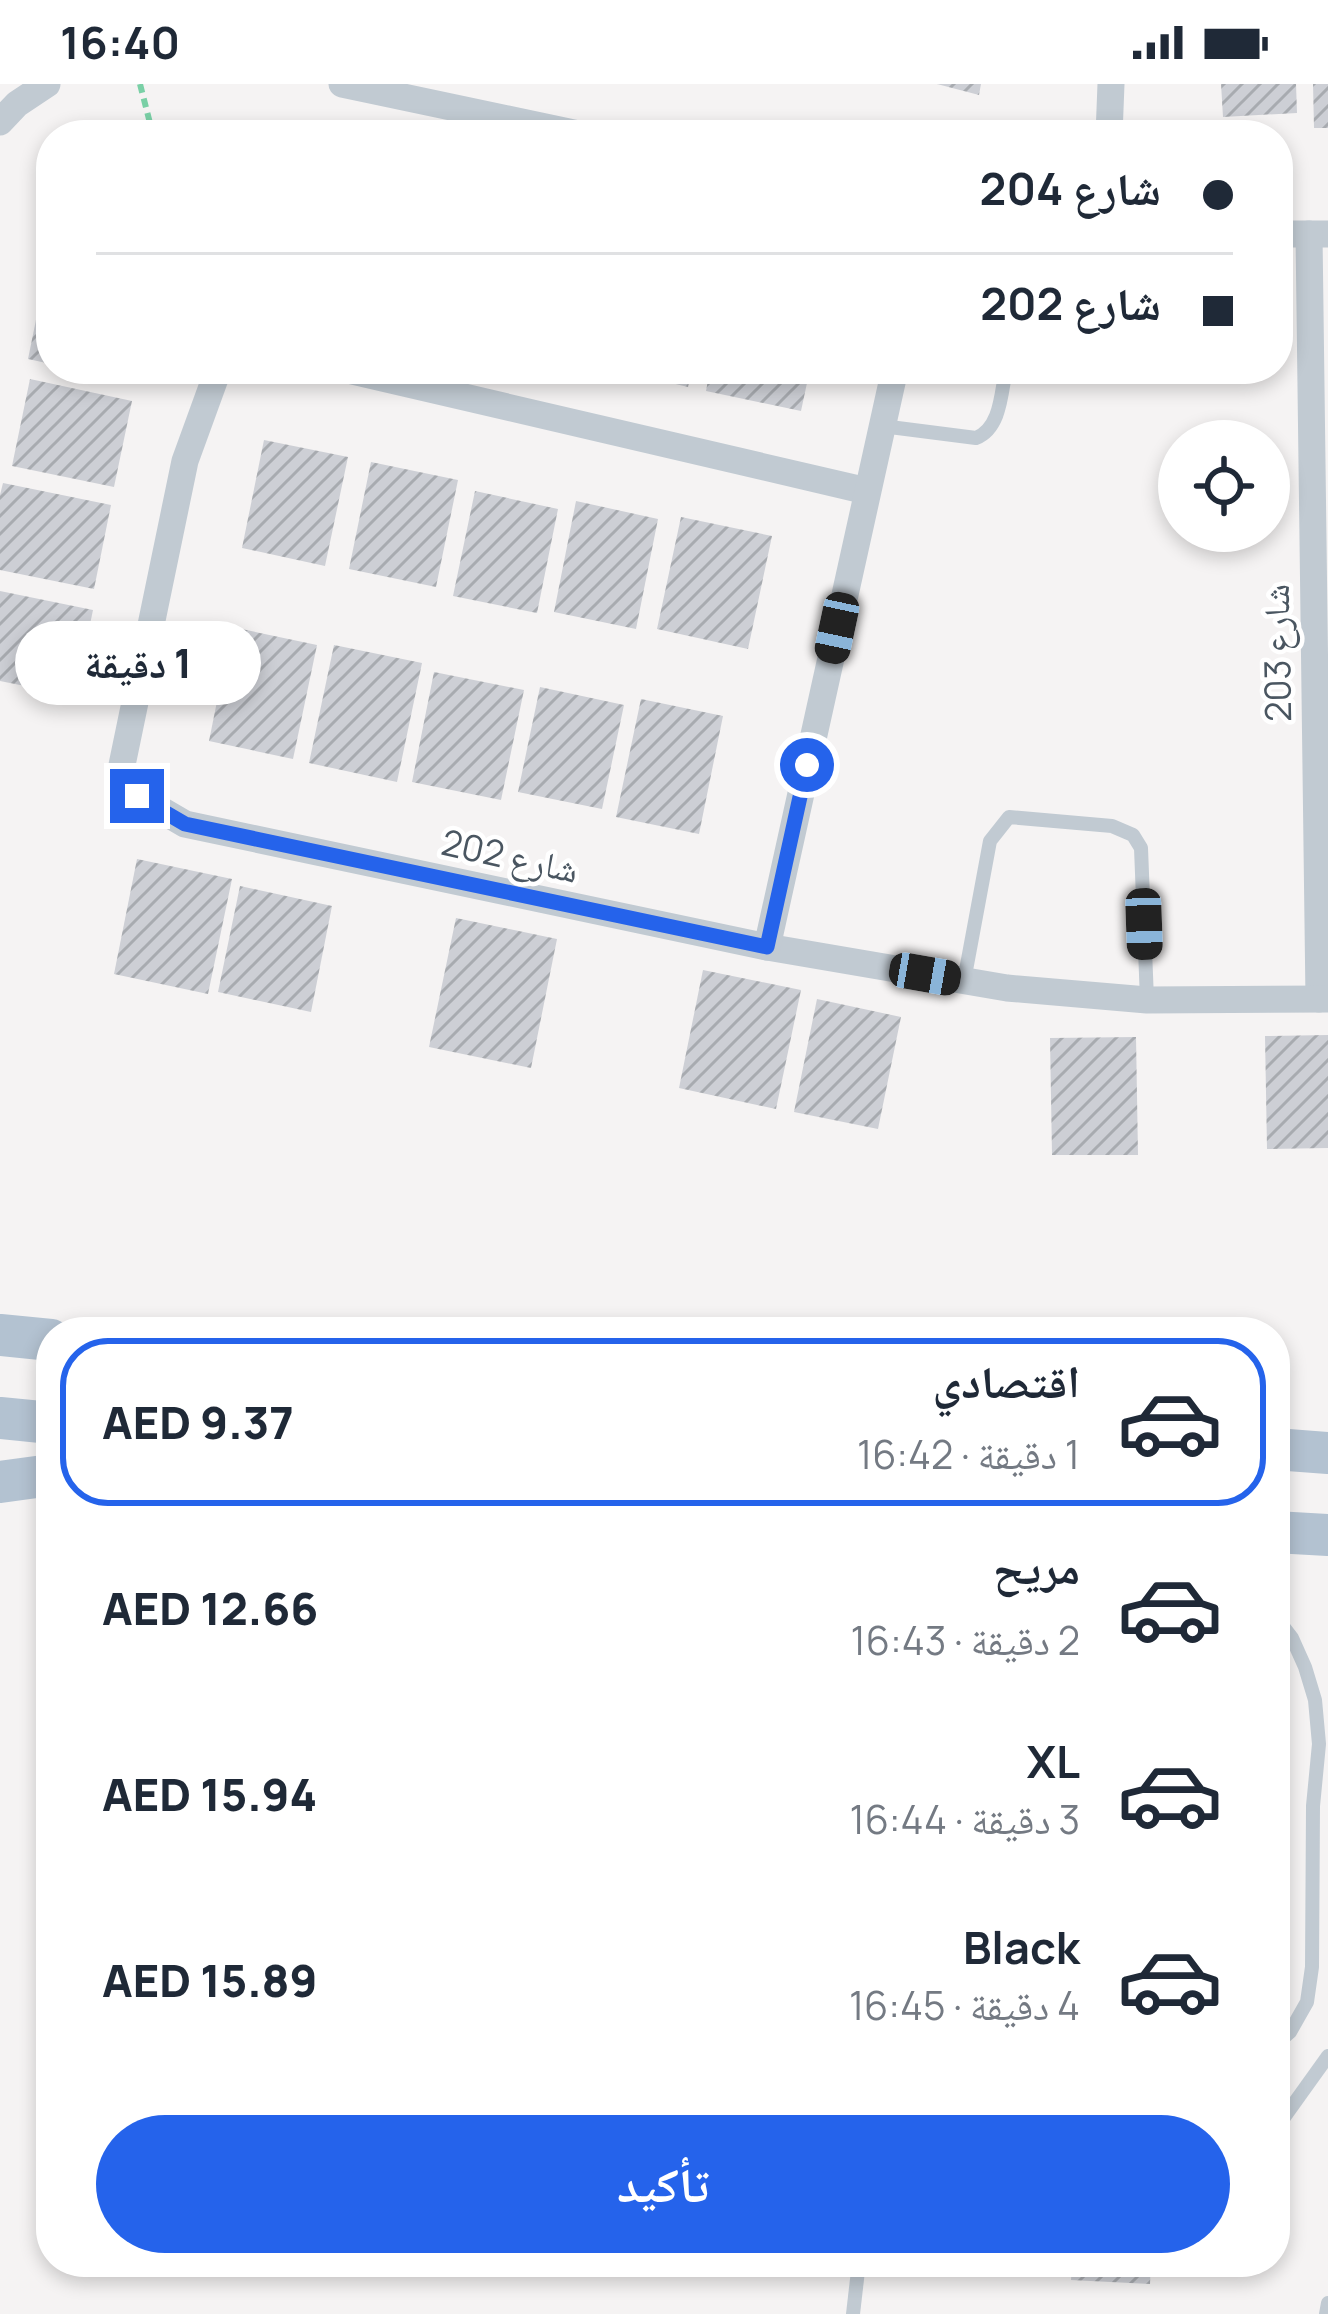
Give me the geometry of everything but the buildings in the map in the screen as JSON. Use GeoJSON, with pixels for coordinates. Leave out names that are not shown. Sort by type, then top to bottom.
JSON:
{"type":"FeatureCollection","features":[{"type":"Feature","properties":{"kind":"main road"},"geometry":{"type":"LineString","coordinates":[[0,1418],[36,1422]]}},
{"type":"Feature","properties":{"kind":"main road"},"geometry":{"type":"LineString","coordinates":[[1290,1450],[1328,1453]]}},
{"type":"Feature","properties":{"kind":"main road"},"geometry":{"type":"LineString","coordinates":[[0,1483],[36,1477]]}},
{"type":"Feature","properties":{"kind":"main road"},"geometry":{"type":"LineString","coordinates":[[1290,1533],[1328,1535]]}},
{"type":"Feature","properties":{"kind":"street"},"geometry":{"type":"LineString","coordinates":[[0,122],[47,84]]}},
{"type":"Feature","properties":{"kind":"street"},"geometry":{"type":"LineString","coordinates":[[342,84],[512,120]]}},
{"type":"Feature","properties":{"kind":"street"},"geometry":{"type":"LineString","coordinates":[[1110,120],[1112,84]]}},
{"type":"Feature","properties":{"kind":"street","name":"شارع 203"},"geometry":{"type":"LineString","coordinates":[[1319,234],[1323,999]]}},
{"type":"Feature","properties":{"kind":"street","name":"شارع 202"},"geometry":{"type":"LineString","coordinates":[[213,384],[185,461],[122,765],[137,796],[185,824],[767,947],[1007,988],[1147,1000],[1323,999]]}},
{"type":"Feature","properties":{"kind":"street"},"geometry":{"type":"LineString","coordinates":[[408,384],[867,491]]}},
{"type":"Feature","properties":{"kind":"street"},"geometry":{"type":"LineString","coordinates":[[767,947],[892,384]]}},
{"type":"Feature","properties":{"kind":"lane"},"geometry":{"type":"LineString","coordinates":[[882,426],[976,438],[994,422],[1003,384]]}},
{"type":"Feature","properties":{"kind":"lane"},"geometry":{"type":"LineString","coordinates":[[964,981],[991,842],[998,828],[1009,818],[1112,826],[1132,835],[1141,848],[1147,1000]]}},
{"type":"Feature","properties":{"kind":"lane"},"geometry":{"type":"LineString","coordinates":[[1290,1635],[1315,1700],[1319,1744],[1312,1806],[1312,1966],[1307,2002],[1290,2032]]}},
{"type":"Feature","properties":{"kind":"lane"},"geometry":{"type":"LineString","coordinates":[[1290,2109],[1328,2056]]}},
{"type":"Feature","properties":{"kind":"lane"},"geometry":{"type":"LineString","coordinates":[[853,2314],[857,2277]]}},
{"type":"Feature","properties":{"kind":"lane"},"geometry":{"type":"LineString","coordinates":[[1327,2314],[1328,2302]]}},
{"type":"Feature","properties":{"kind":"path"},"geometry":{"type":"LineString","coordinates":[[140,84],[149,120]]}},
{"type":"Feature","properties":{"kind":"route"},"geometry":{"type":"LineString","coordinates":[[137,796],[185,824],[767,947],[807,765]]}}]}
